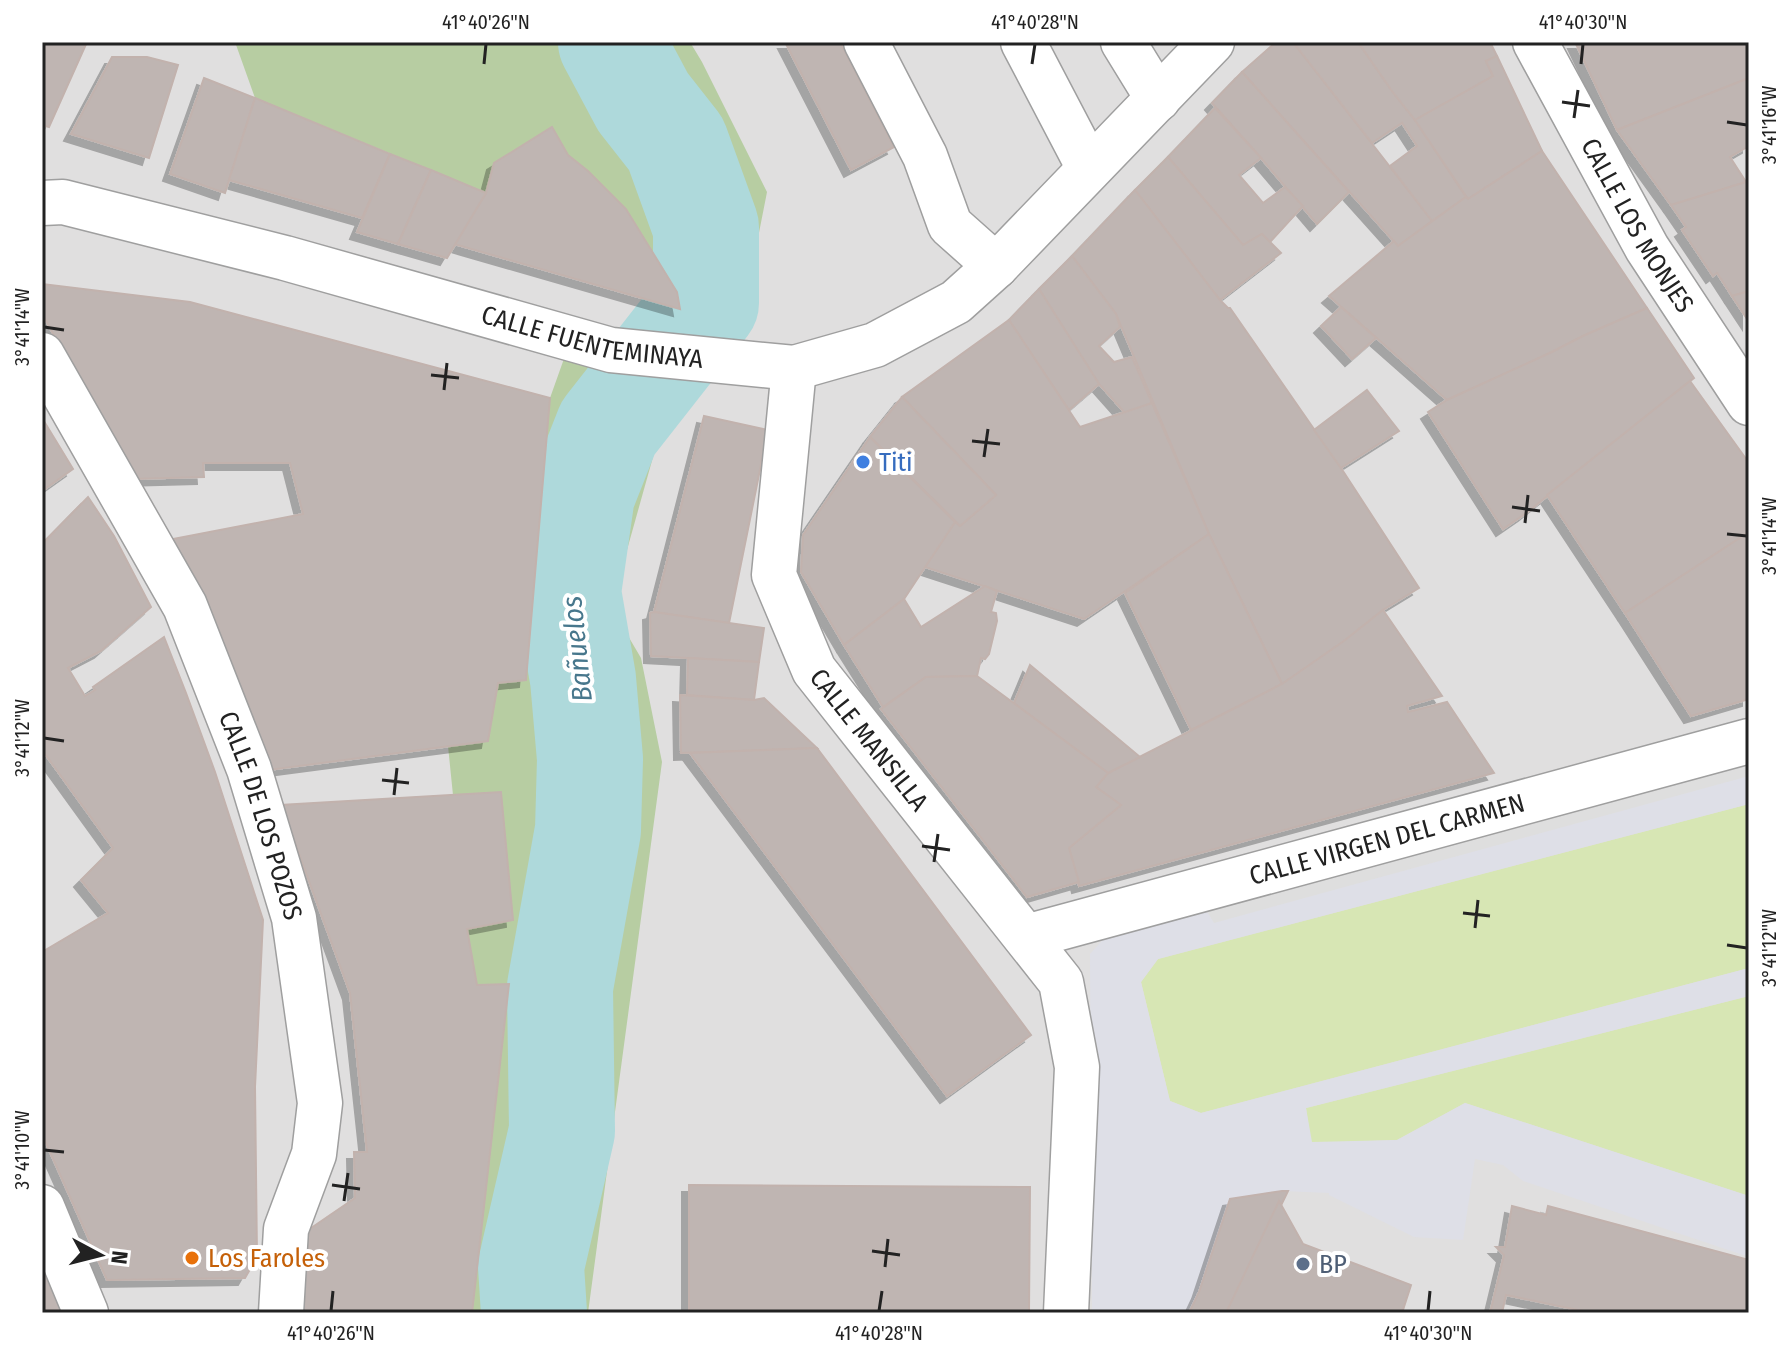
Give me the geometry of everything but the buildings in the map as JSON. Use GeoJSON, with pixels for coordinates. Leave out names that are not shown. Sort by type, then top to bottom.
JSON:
{"type":"FeatureCollection","features":[{"type":"Feature","properties":{"kind":"street"},"geometry":{"type":"LineString","coordinates":[[866,42],[925,156],[950,225],[996,266]]}},
{"type":"Feature","properties":{"kind":"street"},"geometry":{"type":"LineString","coordinates":[[1023,42],[1089,168]]}},
{"type":"Feature","properties":{"kind":"street"},"geometry":{"type":"LineString","coordinates":[[1123,42],[1158,99]]}},
{"type":"Feature","properties":{"kind":"street","name":"CALLE FUENTEMINAYA"},"geometry":{"type":"LineString","coordinates":[[42,203],[63,202],[285,258],[611,350],[794,368],[875,345],[956,302],[996,266],[1212,42]]}},
{"type":"Feature","properties":{"kind":"street","name":"CALLE LOS MONJES"},"geometry":{"type":"LineString","coordinates":[[1535,42],[1647,248],[1749,403]]}},
{"type":"Feature","properties":{"kind":"street","name":"CALLE DE LOS POZOS"},"geometry":{"type":"LineString","coordinates":[[42,355],[185,606],[249,769],[294,918],[320,1103],[314,1154],[286,1229],[281,1313]]}},
{"type":"Feature","properties":{"kind":"street","name":"CALLE MANSILLA"},"geometry":{"type":"LineString","coordinates":[[794,368],[774,575],[814,670],[1061,982],[1077,1067],[1066,1313]]}},
{"type":"Feature","properties":{"kind":"street","name":"CALLE VIRGEN DEL CARMEN"},"geometry":{"type":"LineString","coordinates":[[1026,937],[1749,741]]}},
{"type":"Feature","properties":{"kind":"street"},"geometry":{"type":"LineString","coordinates":[[42,1207],[86,1313]]}},
{"type":"Feature","properties":{"kind":"shaded area"},"geometry":{"type":"Polygon","coordinates":[[[42,42],[1749,42],[1749,1313],[42,1313],[42,42]]]}},
{"type":"Feature","properties":{"kind":"shaded area"},"geometry":{"type":"Polygon","coordinates":[[[1749,753],[1749,776],[1214,923],[1201,902],[1749,753]]]}},
{"type":"Feature","properties":{"kind":"shaded area"},"geometry":{"type":"Polygon","coordinates":[[[1749,776],[1749,804],[1158,959],[1141,982],[1170,1101],[1201,1113],[1749,968],[1749,996],[1306,1108],[1312,1142],[1397,1140],[1465,1103],[1749,1196],[1749,1257],[1523,1181],[1503,1165],[1475,1159],[1463,1240],[1414,1237],[1329,1193],[1282,1191],[1231,1199],[1189,1313],[1092,1313],[1090,954],[1116,925],[1201,902],[1214,923],[1749,776]]]}},
{"type":"Feature","properties":{"kind":"green space"},"geometry":{"type":"Polygon","coordinates":[[[235,42],[690,42],[767,192],[745,304],[677,292],[626,209],[568,155],[552,127],[494,163],[486,193],[255,98],[235,42]]]}},
{"type":"Feature","properties":{"kind":"green space"},"geometry":{"type":"Polygon","coordinates":[[[571,339],[663,355],[669,400],[611,607],[641,658],[662,762],[588,1313],[472,1313],[509,985],[477,985],[467,929],[513,920],[501,792],[453,795],[448,746],[498,683],[526,680],[550,398],[571,339]]]}},
{"type":"Feature","properties":{"kind":"green space"},"geometry":{"type":"Polygon","coordinates":[[[1749,804],[1749,968],[1201,1113],[1170,1101],[1141,982],[1158,959],[1749,804]]]}},
{"type":"Feature","properties":{"kind":"green space"},"geometry":{"type":"Polygon","coordinates":[[[1749,996],[1749,1196],[1465,1103],[1397,1140],[1311,1143],[1306,1108],[1749,996]]]}},
{"type":"Feature","properties":{"kind":"waterway","name":"Bañuelos"},"geometry":{"type":"LineString","coordinates":[[534,1313],[531,1266],[562,1131],[560,987],[588,830],[590,759],[583,679],[568,592],[582,494],[608,428],[706,303],[706,227],[676,144],[643,102],[611,42]]}},
{"type":"Feature","properties":{"kind":"place","name":"Titi"},"geometry":{"type":"Point","coordinates":[863,462]}},
{"type":"Feature","properties":{"kind":"place","name":"Los Faroles"},"geometry":{"type":"Point","coordinates":[192,1258]}},
{"type":"Feature","properties":{"kind":"place","name":"BP"},"geometry":{"type":"Point","coordinates":[1303,1264]}}]}
